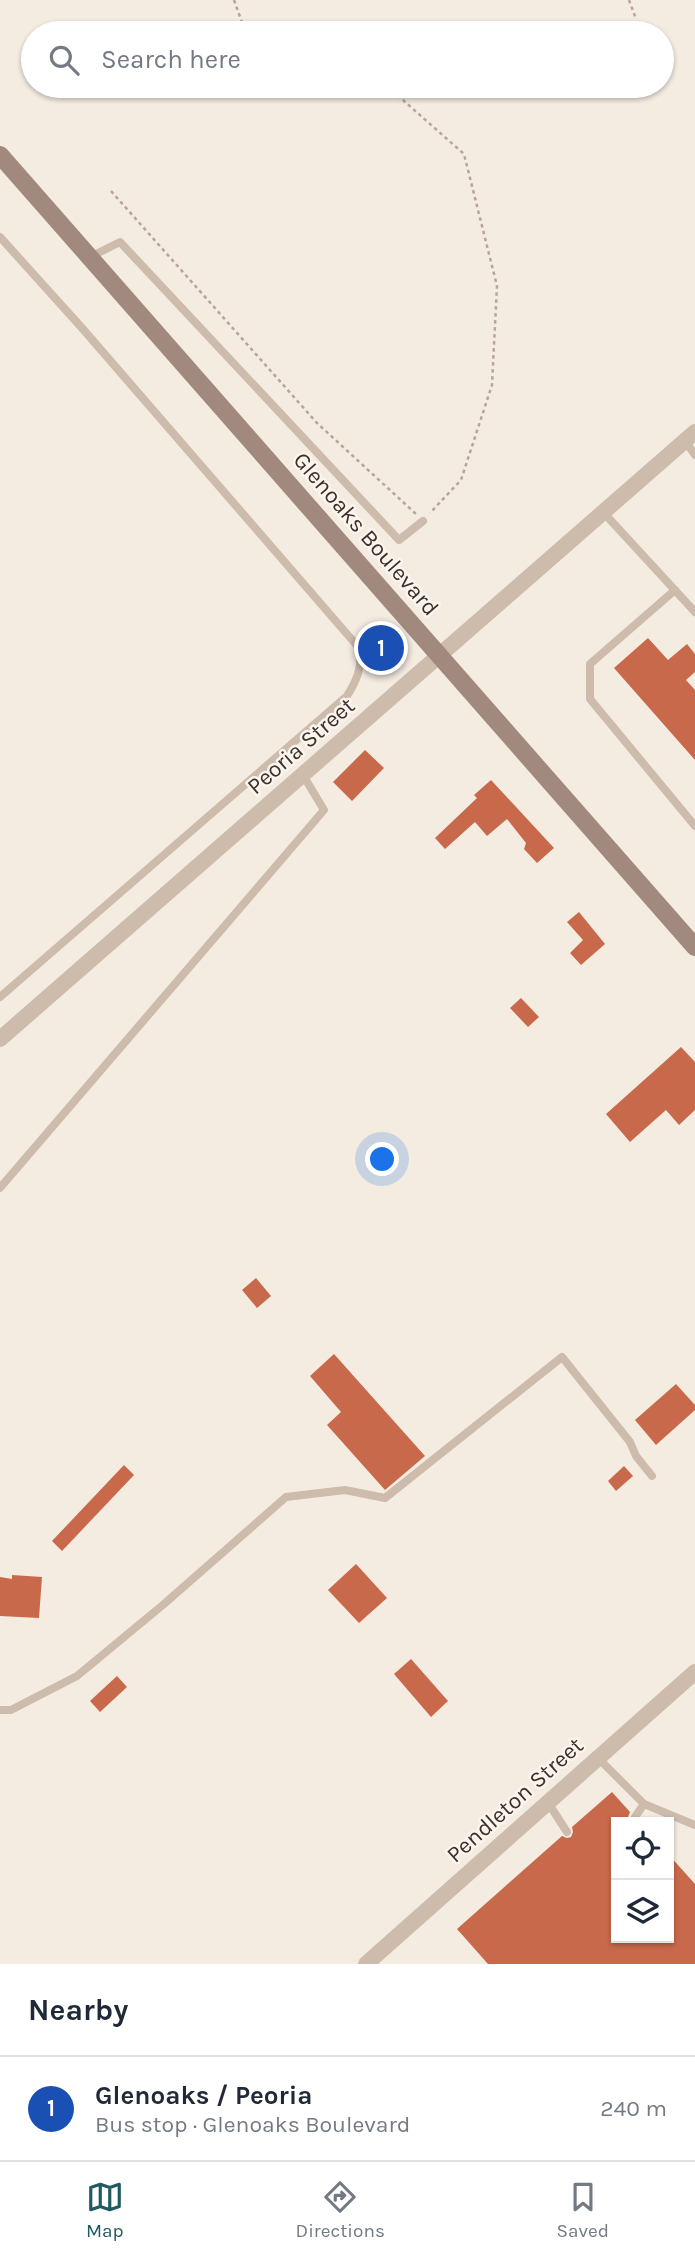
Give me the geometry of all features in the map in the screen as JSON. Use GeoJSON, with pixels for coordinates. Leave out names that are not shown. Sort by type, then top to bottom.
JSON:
{"type":"FeatureCollection","features":[{"type":"Feature","properties":{"kind":"main road","name":"Glenoaks Boulevard"},"geometry":{"type":"LineString","coordinates":[[0,155],[695,947]]}},
{"type":"Feature","properties":{"kind":"street","name":"Peoria Street"},"geometry":{"type":"LineString","coordinates":[[0,1039],[690,436]]}},
{"type":"Feature","properties":{"kind":"street","name":"Pendleton Street"},"geometry":{"type":"LineString","coordinates":[[366,1964],[695,1672]]}},
{"type":"Feature","properties":{"kind":"lane"},"geometry":{"type":"LineString","coordinates":[[0,237],[360,649],[362,664],[347,696],[0,997]]}},
{"type":"Feature","properties":{"kind":"lane"},"geometry":{"type":"LineString","coordinates":[[90,257],[120,242],[399,540],[423,521]]}},
{"type":"Feature","properties":{"kind":"lane"},"geometry":{"type":"LineString","coordinates":[[690,436],[695,454]]}},
{"type":"Feature","properties":{"kind":"lane"},"geometry":{"type":"LineString","coordinates":[[603,512],[695,612]]}},
{"type":"Feature","properties":{"kind":"lane"},"geometry":{"type":"LineString","coordinates":[[675,590],[590,664],[590,699],[695,826]]}},
{"type":"Feature","properties":{"kind":"lane"},"geometry":{"type":"LineString","coordinates":[[0,1188],[324,810],[303,775]]}},
{"type":"Feature","properties":{"kind":"lane"},"geometry":{"type":"LineString","coordinates":[[0,1710],[11,1710],[77,1676],[286,1497],[345,1490],[385,1498],[562,1357],[630,1442],[635,1456],[652,1476]]}},
{"type":"Feature","properties":{"kind":"lane"},"geometry":{"type":"LineString","coordinates":[[597,1757],[644,1804],[695,1825]]}},
{"type":"Feature","properties":{"kind":"lane"},"geometry":{"type":"LineString","coordinates":[[547,1801],[567,1832]]}},
{"type":"Feature","properties":{"kind":"lane"},"geometry":{"type":"LineString","coordinates":[[635,1817],[644,1804]]}},
{"type":"Feature","properties":{"kind":"path"},"geometry":{"type":"LineString","coordinates":[[234,0],[241,21]]}},
{"type":"Feature","properties":{"kind":"path"},"geometry":{"type":"LineString","coordinates":[[629,0],[636,19]]}},
{"type":"Feature","properties":{"kind":"path"},"geometry":{"type":"LineString","coordinates":[[111,191],[317,424],[423,521],[461,480],[492,386],[497,286],[464,154],[401,98]]}},
{"type":"Feature","properties":{"kind":"building"},"geometry":{"type":"Polygon","coordinates":[[[648,638],[668,660],[687,644],[695,654],[695,672],[686,680],[695,690],[695,760],[614,668],[648,638]]]}},
{"type":"Feature","properties":{"kind":"building"},"geometry":{"type":"Polygon","coordinates":[[[365,750],[384,768],[352,801],[333,782],[365,750]]]}},
{"type":"Feature","properties":{"kind":"building"},"geometry":{"type":"Polygon","coordinates":[[[491,780],[554,848],[537,863],[524,849],[526,843],[507,819],[487,836],[475,822],[445,849],[435,838],[477,798],[474,795],[491,780]]]}},
{"type":"Feature","properties":{"kind":"building"},"geometry":{"type":"Polygon","coordinates":[[[579,912],[605,944],[581,965],[570,953],[583,940],[567,922],[579,912]]]}},
{"type":"Feature","properties":{"kind":"building"},"geometry":{"type":"Polygon","coordinates":[[[521,998],[539,1017],[528,1027],[510,1008],[521,998]]]}},
{"type":"Feature","properties":{"kind":"building"},"geometry":{"type":"Polygon","coordinates":[[[681,1047],[695,1062],[695,1110],[679,1125],[666,1110],[630,1142],[606,1114],[681,1047]]]}},
{"type":"Feature","properties":{"kind":"building"},"geometry":{"type":"Polygon","coordinates":[[[256,1278],[271,1296],[257,1308],[242,1290],[256,1278]]]}},
{"type":"Feature","properties":{"kind":"building"},"geometry":{"type":"Polygon","coordinates":[[[334,1354],[425,1456],[385,1490],[327,1425],[341,1412],[310,1376],[334,1354]]]}},
{"type":"Feature","properties":{"kind":"building"},"geometry":{"type":"Polygon","coordinates":[[[676,1384],[695,1405],[695,1410],[656,1445],[635,1420],[676,1384]]]}},
{"type":"Feature","properties":{"kind":"building"},"geometry":{"type":"Polygon","coordinates":[[[124,1465],[134,1475],[62,1551],[52,1541],[124,1465]]]}},
{"type":"Feature","properties":{"kind":"building"},"geometry":{"type":"Polygon","coordinates":[[[624,1466],[633,1476],[616,1491],[608,1481],[624,1466]]]}},
{"type":"Feature","properties":{"kind":"building"},"geometry":{"type":"Polygon","coordinates":[[[356,1564],[387,1598],[359,1623],[328,1590],[356,1564]]]}},
{"type":"Feature","properties":{"kind":"building"},"geometry":{"type":"Polygon","coordinates":[[[12,1575],[42,1577],[39,1618],[0,1616],[0,1577],[12,1579],[12,1575]]]}},
{"type":"Feature","properties":{"kind":"building"},"geometry":{"type":"Polygon","coordinates":[[[411,1659],[448,1701],[431,1717],[394,1674],[411,1659]]]}},
{"type":"Feature","properties":{"kind":"building"},"geometry":{"type":"Polygon","coordinates":[[[117,1676],[127,1687],[100,1712],[90,1701],[117,1676]]]}},
{"type":"Feature","properties":{"kind":"building"},"geometry":{"type":"Polygon","coordinates":[[[612,1792],[630,1812],[628,1817],[611,1817],[611,1943],[674,1943],[674,1861],[695,1884],[695,1964],[488,1964],[457,1929],[562,1836],[571,1837],[572,1827],[612,1792]]]}},
{"type":"Feature","properties":{"kind":"place","name":"Glenoaks / Peoria"},"geometry":{"type":"Point","coordinates":[381,648]}}]}
